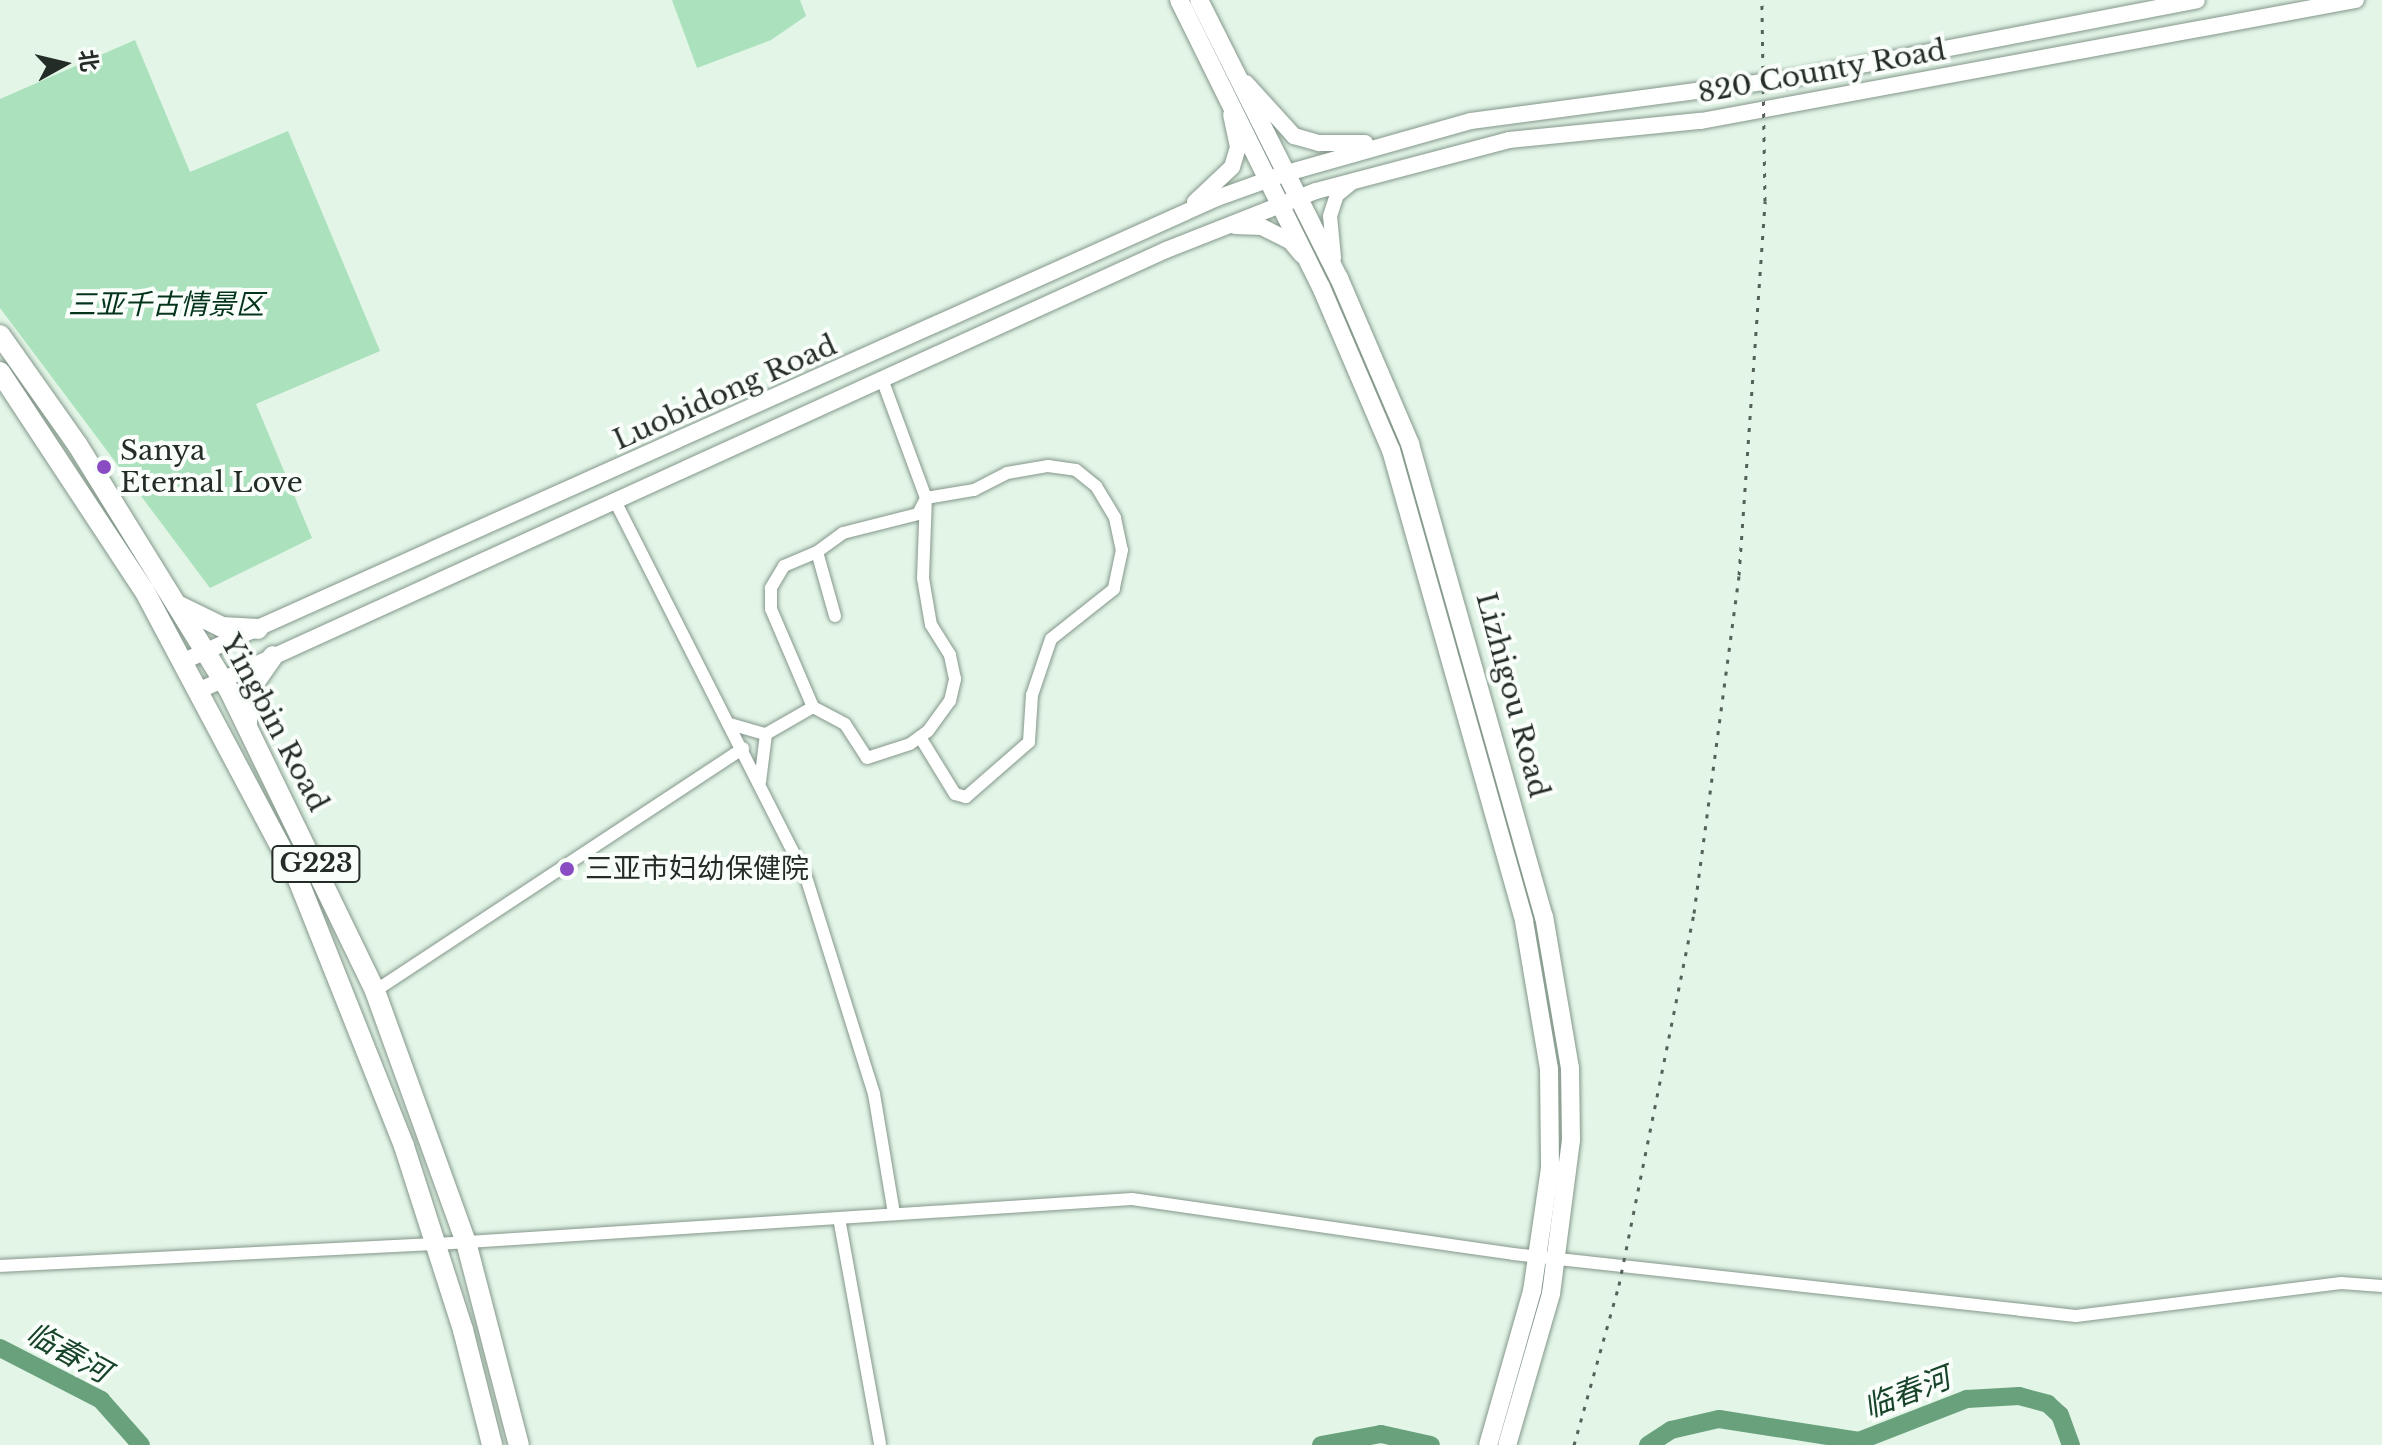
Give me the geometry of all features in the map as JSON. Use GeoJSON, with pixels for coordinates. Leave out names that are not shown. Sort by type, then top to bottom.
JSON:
{"type":"FeatureCollection","features":[{"type":"Feature","properties":{"kind":"highway","name":"Yingbin Road"},"geometry":{"type":"LineString","coordinates":[[0,335],[77,444],[206,652],[247,727],[375,991],[466,1242],[519,1445]]}},
{"type":"Feature","properties":{"kind":"highway","name":"Yingbin Road"},"geometry":{"type":"LineString","coordinates":[[0,372],[144,590],[200,690],[299,882],[367,1048],[437,1244],[492,1445]]}},
{"type":"Feature","properties":{"kind":"highway"},"geometry":{"type":"LineString","coordinates":[[177,604],[222,627],[258,629]]}},
{"type":"Feature","properties":{"kind":"highway"},"geometry":{"type":"LineString","coordinates":[[247,727],[250,689],[273,656]]}},
{"type":"Feature","properties":{"kind":"main road","name":"Lizhigou Road"},"geometry":{"type":"LineString","coordinates":[[1179,0],[1229,79],[1278,177],[1299,197],[1339,278],[1410,444],[1544,916],[1570,1068],[1571,1140],[1558,1259],[1505,1420],[1488,1445]]}},
{"type":"Feature","properties":{"kind":"main road","name":"Lizhigou Road"},"geometry":{"type":"LineString","coordinates":[[1199,0],[1229,79]]}},
{"type":"Feature","properties":{"kind":"main road","name":"820 County Road"},"geometry":{"type":"LineString","coordinates":[[1278,177],[1387,142],[1471,121],[1799,77],[2197,0]]}},
{"type":"Feature","properties":{"kind":"main road","name":"820 County Road"},"geometry":{"type":"LineString","coordinates":[[1299,197],[1359,177],[1509,140],[1701,121],[2356,0]]}},
{"type":"Feature","properties":{"kind":"main road"},"geometry":{"type":"LineString","coordinates":[[1229,79],[1294,136],[1319,143],[1387,142]]}},
{"type":"Feature","properties":{"kind":"main road"},"geometry":{"type":"LineString","coordinates":[[1180,215],[1232,167],[1238,147],[1229,79]]}},
{"type":"Feature","properties":{"kind":"main road","name":"Lizhigou Road"},"geometry":{"type":"LineString","coordinates":[[1278,177],[1281,203],[1391,450],[1524,921],[1549,1069],[1550,1168],[1539,1257],[1505,1420],[1507,1445]]}},
{"type":"Feature","properties":{"kind":"main road","name":"Luobidong Road"},"geometry":{"type":"LineString","coordinates":[[184,661],[1180,215],[1278,177]]}},
{"type":"Feature","properties":{"kind":"main road","name":"Luobidong Road"},"geometry":{"type":"LineString","coordinates":[[200,690],[1126,268],[1299,197]]}},
{"type":"Feature","properties":{"kind":"main road"},"geometry":{"type":"LineString","coordinates":[[1126,268],[1163,235],[1163,226],[1154,227]]}},
{"type":"Feature","properties":{"kind":"main road"},"geometry":{"type":"LineString","coordinates":[[1207,234],[1262,227],[1291,242],[1311,266]]}},
{"type":"Feature","properties":{"kind":"street"},"geometry":{"type":"LineString","coordinates":[[1339,278],[1330,245],[1330,216],[1337,195],[1359,177]]}},
{"type":"Feature","properties":{"kind":"street"},"geometry":{"type":"LineString","coordinates":[[882,379],[926,498],[923,578],[931,625],[950,655],[955,679],[950,701],[920,737],[867,758],[845,724],[813,707],[771,609],[771,588],[784,566],[817,552],[843,533],[918,514],[926,498]]}},
{"type":"Feature","properties":{"kind":"street"},"geometry":{"type":"LineString","coordinates":[[920,737],[955,794],[966,797],[1029,742],[1032,695],[1051,639],[1114,589],[1122,550],[1115,518],[1096,486],[1076,470],[1048,466],[1007,473],[974,490],[926,498]]}},
{"type":"Feature","properties":{"kind":"street"},"geometry":{"type":"LineString","coordinates":[[615,501],[806,877],[831,948],[874,1094],[894,1214]]}},
{"type":"Feature","properties":{"kind":"street"},"geometry":{"type":"LineString","coordinates":[[817,552],[835,616]]}},
{"type":"Feature","properties":{"kind":"street"},"geometry":{"type":"LineString","coordinates":[[730,724],[766,734],[813,707]]}},
{"type":"Feature","properties":{"kind":"street"},"geometry":{"type":"LineString","coordinates":[[760,782],[766,734]]}},
{"type":"Feature","properties":{"kind":"street"},"geometry":{"type":"LineString","coordinates":[[375,991],[743,748]]}},
{"type":"Feature","properties":{"kind":"street"},"geometry":{"type":"LineString","coordinates":[[0,1266],[437,1244],[1132,1199],[1539,1257],[2076,1316],[2341,1283],[2382,1286]]}},
{"type":"Feature","properties":{"kind":"street"},"geometry":{"type":"LineString","coordinates":[[839,1218],[880,1443]]}},
{"type":"Feature","properties":{"kind":"green space"},"geometry":{"type":"Polygon","coordinates":[[[672,0],[800,0],[806,16],[771,40],[697,68],[672,0]]]}},
{"type":"Feature","properties":{"kind":"green space","name":"三亚千古情景区"},"geometry":{"type":"Polygon","coordinates":[[[135,40],[190,172],[288,131],[380,351],[256,404],[312,538],[210,588],[0,308],[0,99],[135,40]]]}},
{"type":"Feature","properties":{"kind":"waterway","name":"临春河"},"geometry":{"type":"LineString","coordinates":[[0,1348],[101,1400],[141,1445]]}},
{"type":"Feature","properties":{"kind":"waterway","name":"临春河"},"geometry":{"type":"LineString","coordinates":[[1648,1445],[1671,1430],[1719,1419],[1859,1441],[1967,1399],[2019,1396],[2048,1404],[2060,1415],[2071,1445]]}},
{"type":"Feature","properties":{"kind":"waterway","name":"临春河"},"geometry":{"type":"LineString","coordinates":[[1321,1445],[1381,1434],[1431,1445]]}},
{"type":"Feature","properties":{"kind":"railway"},"geometry":{"type":"LineString","coordinates":[[1574,1445],[1619,1285],[1694,913],[1739,575],[1765,201],[1762,0]]}},
{"type":"Feature","properties":{"kind":"place","name":"Sanya Eternal Love"},"geometry":{"type":"Point","coordinates":[104,467]}},
{"type":"Feature","properties":{"kind":"place","name":"三亚市妇幼保健院"},"geometry":{"type":"Point","coordinates":[567,869]}}]}
